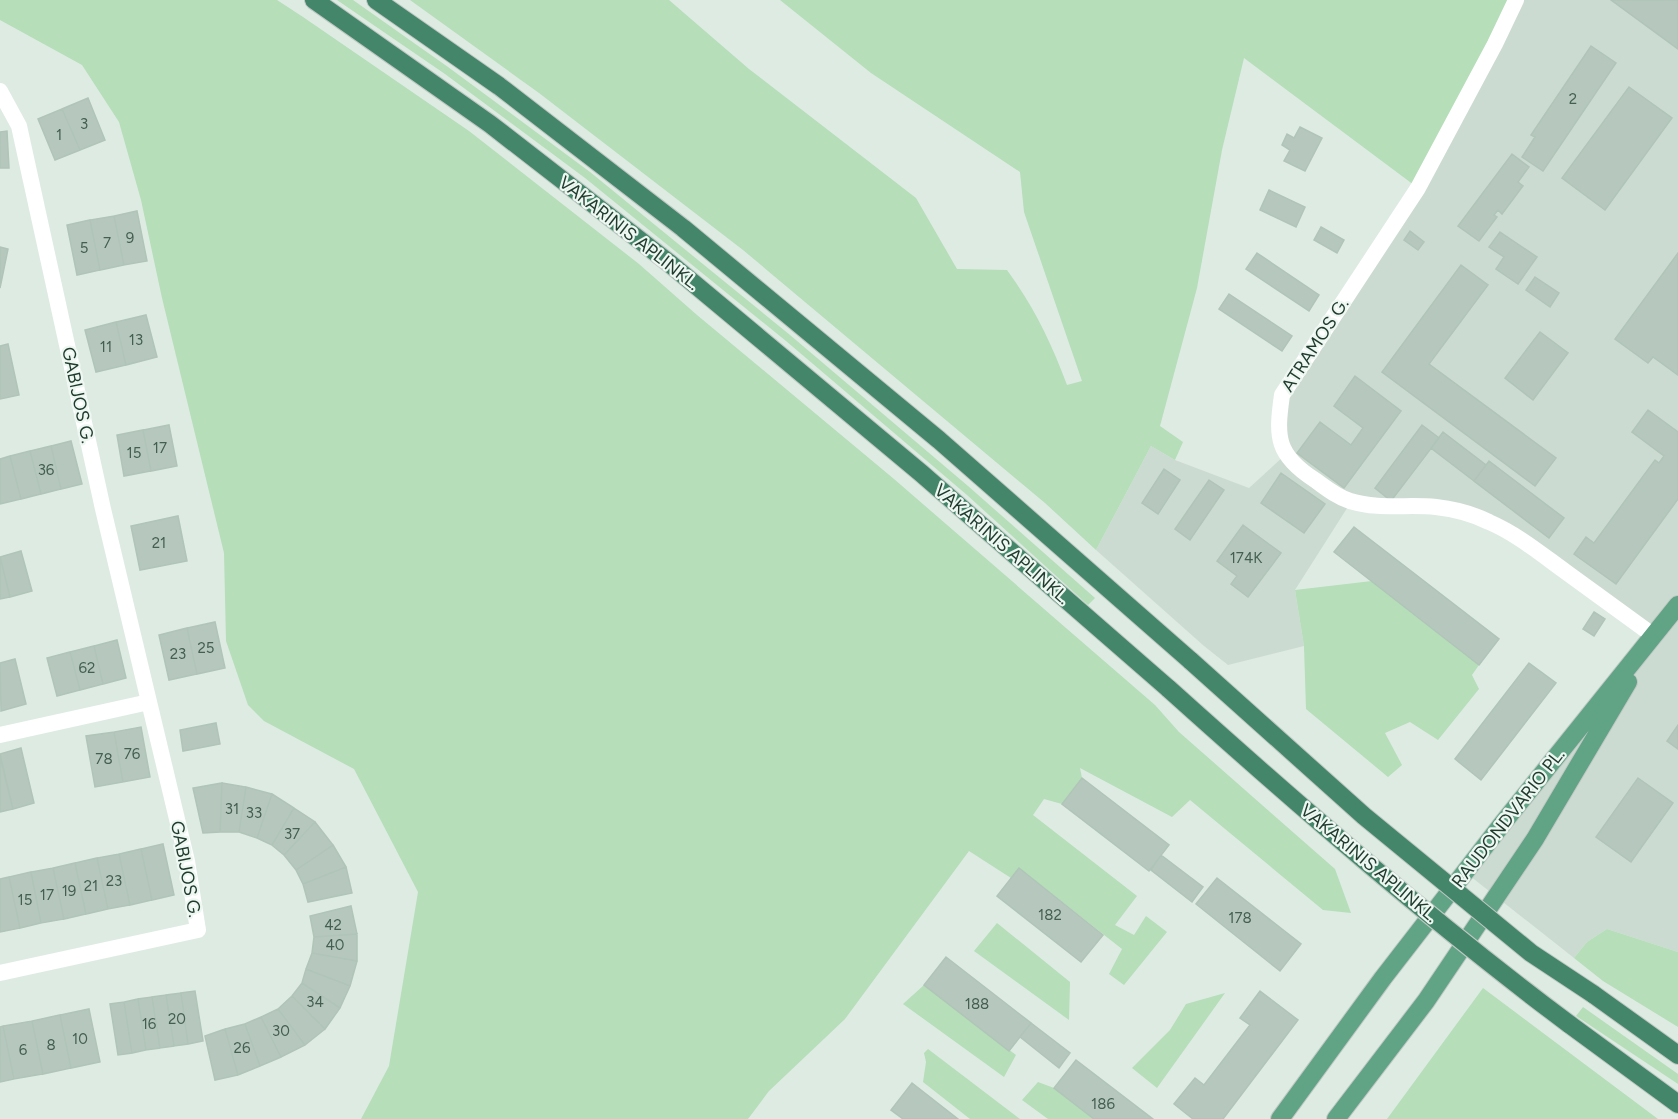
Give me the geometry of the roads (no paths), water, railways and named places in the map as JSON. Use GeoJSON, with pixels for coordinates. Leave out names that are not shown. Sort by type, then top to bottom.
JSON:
{"type":"FeatureCollection","features":[{"type":"Feature","properties":{"kind":"highway","name":"VAKARINIS APLINKL."},"geometry":{"type":"LineString","coordinates":[[314,0],[490,124],[668,262],[921,473],[1297,804],[1501,973],[1678,1104]]}},
{"type":"Feature","properties":{"kind":"highway","name":"VAKARINIS APLINKL."},"geometry":{"type":"LineString","coordinates":[[376,0],[499,86],[683,228],[939,440],[1364,816],[1531,953],[1678,1055]]}},
{"type":"Feature","properties":{"kind":"main road","name":"RAUDONDVARIO PL."},"geometry":{"type":"LineString","coordinates":[[1280,1119],[1383,978],[1503,823],[1678,605]]}},
{"type":"Feature","properties":{"kind":"main road","name":"RAUDONDVARIO PL."},"geometry":{"type":"LineString","coordinates":[[1336,1119],[1426,1001],[1535,839],[1654,636]]}},
{"type":"Feature","properties":{"kind":"street","name":"ATRAMOS G."},"geometry":{"type":"LineString","coordinates":[[1516,0],[1418,188],[1282,394],[1279,420],[1280,438],[1285,454],[1295,466],[1339,496],[1351,501],[1384,507],[1436,507],[1460,511],[1490,522],[1529,545],[1654,636]]}},
{"type":"Feature","properties":{"kind":"street","name":"GABIJOS G."},"geometry":{"type":"LineString","coordinates":[[0,91],[19,126],[101,498],[187,861],[198,930],[0,973]]}},
{"type":"Feature","properties":{"kind":"street"},"geometry":{"type":"LineString","coordinates":[[0,735],[149,702]]}}]}
